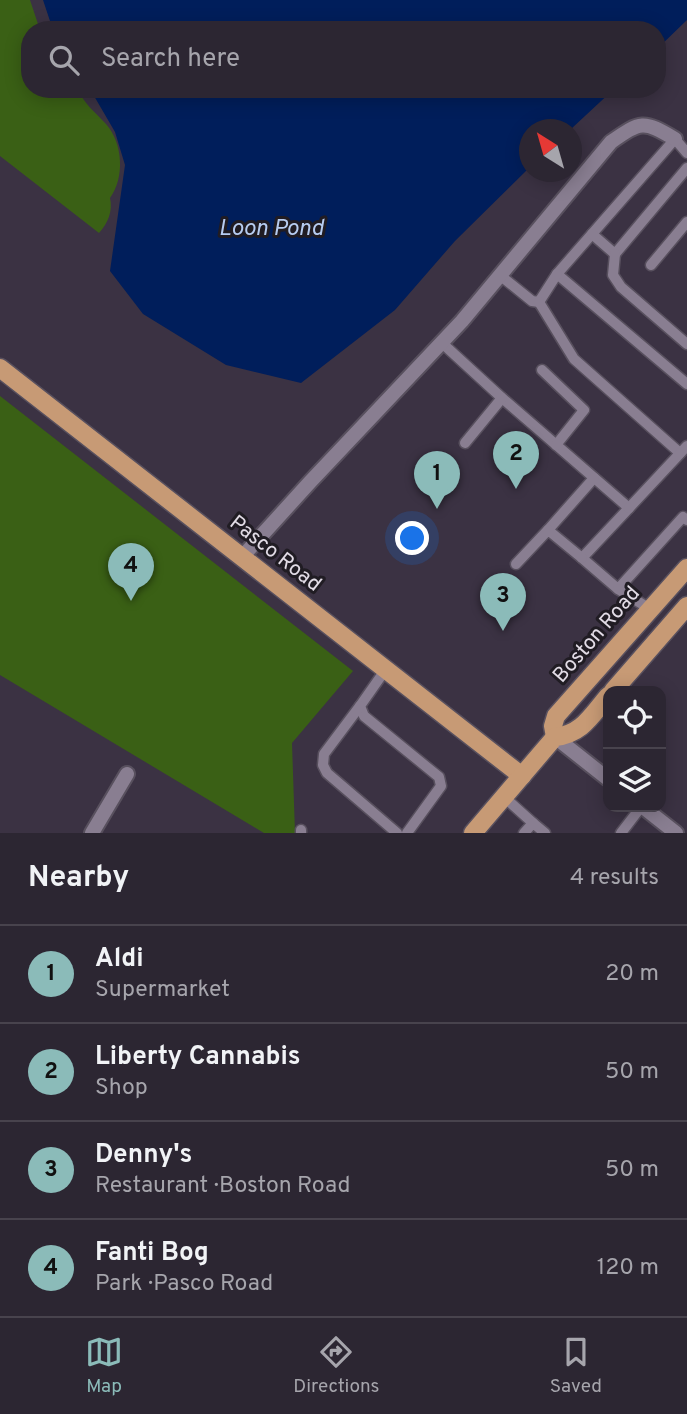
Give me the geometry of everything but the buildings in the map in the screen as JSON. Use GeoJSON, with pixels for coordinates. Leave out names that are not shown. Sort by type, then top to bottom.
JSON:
{"type":"FeatureCollection","features":[{"type":"Feature","properties":{"kind":"main road","name":"Pasco Road"},"geometry":{"type":"LineString","coordinates":[[0,368],[522,776]]}},
{"type":"Feature","properties":{"kind":"main road","name":"Boston Road"},"geometry":{"type":"LineString","coordinates":[[555,737],[553,726],[556,716],[687,568]]}},
{"type":"Feature","properties":{"kind":"main road"},"geometry":{"type":"LineString","coordinates":[[617,686],[686,608]]}},
{"type":"Feature","properties":{"kind":"main road","name":"Boston Road"},"geometry":{"type":"LineString","coordinates":[[473,833],[555,737],[567,736],[578,730],[603,702]]}},
{"type":"Feature","properties":{"kind":"street"},"geometry":{"type":"LineString","coordinates":[[243,557],[442,343],[611,142],[633,127],[652,125],[675,139]]}},
{"type":"Feature","properties":{"kind":"street"},"geometry":{"type":"LineString","coordinates":[[555,737],[603,775]]}},
{"type":"Feature","properties":{"kind":"street"},"geometry":{"type":"LineString","coordinates":[[92,833],[127,774]]}},
{"type":"Feature","properties":{"kind":"street"},"geometry":{"type":"LineString","coordinates":[[649,812],[676,833]]}},
{"type":"Feature","properties":{"kind":"lane"},"geometry":{"type":"LineString","coordinates":[[538,302],[556,274],[675,139],[687,153]]}},
{"type":"Feature","properties":{"kind":"lane"},"geometry":{"type":"LineString","coordinates":[[687,168],[615,254],[613,275],[621,287],[687,344]]}},
{"type":"Feature","properties":{"kind":"lane"},"geometry":{"type":"LineString","coordinates":[[651,265],[687,222]]}},
{"type":"Feature","properties":{"kind":"lane"},"geometry":{"type":"LineString","coordinates":[[592,234],[615,254]]}},
{"type":"Feature","properties":{"kind":"lane"},"geometry":{"type":"LineString","coordinates":[[556,274],[687,384]]}},
{"type":"Feature","properties":{"kind":"lane"},"geometry":{"type":"LineString","coordinates":[[501,276],[532,301],[538,302],[574,359],[684,449],[582,558]]}},
{"type":"Feature","properties":{"kind":"lane"},"geometry":{"type":"LineString","coordinates":[[442,343],[629,508]]}},
{"type":"Feature","properties":{"kind":"lane"},"geometry":{"type":"LineString","coordinates":[[542,370],[584,410],[556,445]]}},
{"type":"Feature","properties":{"kind":"lane"},"geometry":{"type":"LineString","coordinates":[[465,443],[502,398]]}},
{"type":"Feature","properties":{"kind":"lane"},"geometry":{"type":"LineString","coordinates":[[516,564],[594,478]]}},
{"type":"Feature","properties":{"kind":"lane"},"geometry":{"type":"LineString","coordinates":[[618,589],[686,517]]}},
{"type":"Feature","properties":{"kind":"lane"},"geometry":{"type":"LineString","coordinates":[[548,530],[618,589],[650,610]]}},
{"type":"Feature","properties":{"kind":"lane"},"geometry":{"type":"LineString","coordinates":[[386,669],[324,754],[323,765],[327,773],[397,833]]}},
{"type":"Feature","properties":{"kind":"lane"},"geometry":{"type":"LineString","coordinates":[[360,706],[364,716],[439,777],[440,786],[407,833]]}},
{"type":"Feature","properties":{"kind":"lane"},"geometry":{"type":"LineString","coordinates":[[504,796],[545,833]]}},
{"type":"Feature","properties":{"kind":"lane"},"geometry":{"type":"LineString","coordinates":[[621,833],[638,812]]}},
{"type":"Feature","properties":{"kind":"lane"},"geometry":{"type":"LineString","coordinates":[[524,833],[533,823]]}},
{"type":"Feature","properties":{"kind":"green space"},"geometry":{"type":"Polygon","coordinates":[[[0,0],[30,0],[37,21],[21,21],[21,98],[83,98],[112,132],[119,150],[120,171],[110,198],[111,208],[105,225],[99,233],[0,156],[0,0]]]}},
{"type":"Feature","properties":{"kind":"green space"},"geometry":{"type":"Polygon","coordinates":[[[0,396],[353,671],[292,743],[295,833],[264,833],[0,675],[0,396]]]}},
{"type":"Feature","properties":{"kind":"water"},"geometry":{"type":"Polygon","coordinates":[[[43,0],[687,0],[687,20],[666,40],[666,21],[50,21],[43,0]]]}},
{"type":"Feature","properties":{"kind":"water","name":"Loon Pond"},"geometry":{"type":"Polygon","coordinates":[[[95,98],[604,98],[582,119],[519,119],[519,178],[455,241],[395,310],[301,383],[226,365],[143,314],[110,271],[125,165],[115,132],[95,98]]]}},
{"type":"Feature","properties":{"kind":"place","name":"Liberty Cannabis"},"geometry":{"type":"Point","coordinates":[516,489]}},
{"type":"Feature","properties":{"kind":"place","name":"Aldi"},"geometry":{"type":"Point","coordinates":[437,509]}},
{"type":"Feature","properties":{"kind":"place","name":"Fanti Bog"},"geometry":{"type":"Point","coordinates":[131,601]}},
{"type":"Feature","properties":{"kind":"place","name":"Denny's"},"geometry":{"type":"Point","coordinates":[503,631]}}]}
